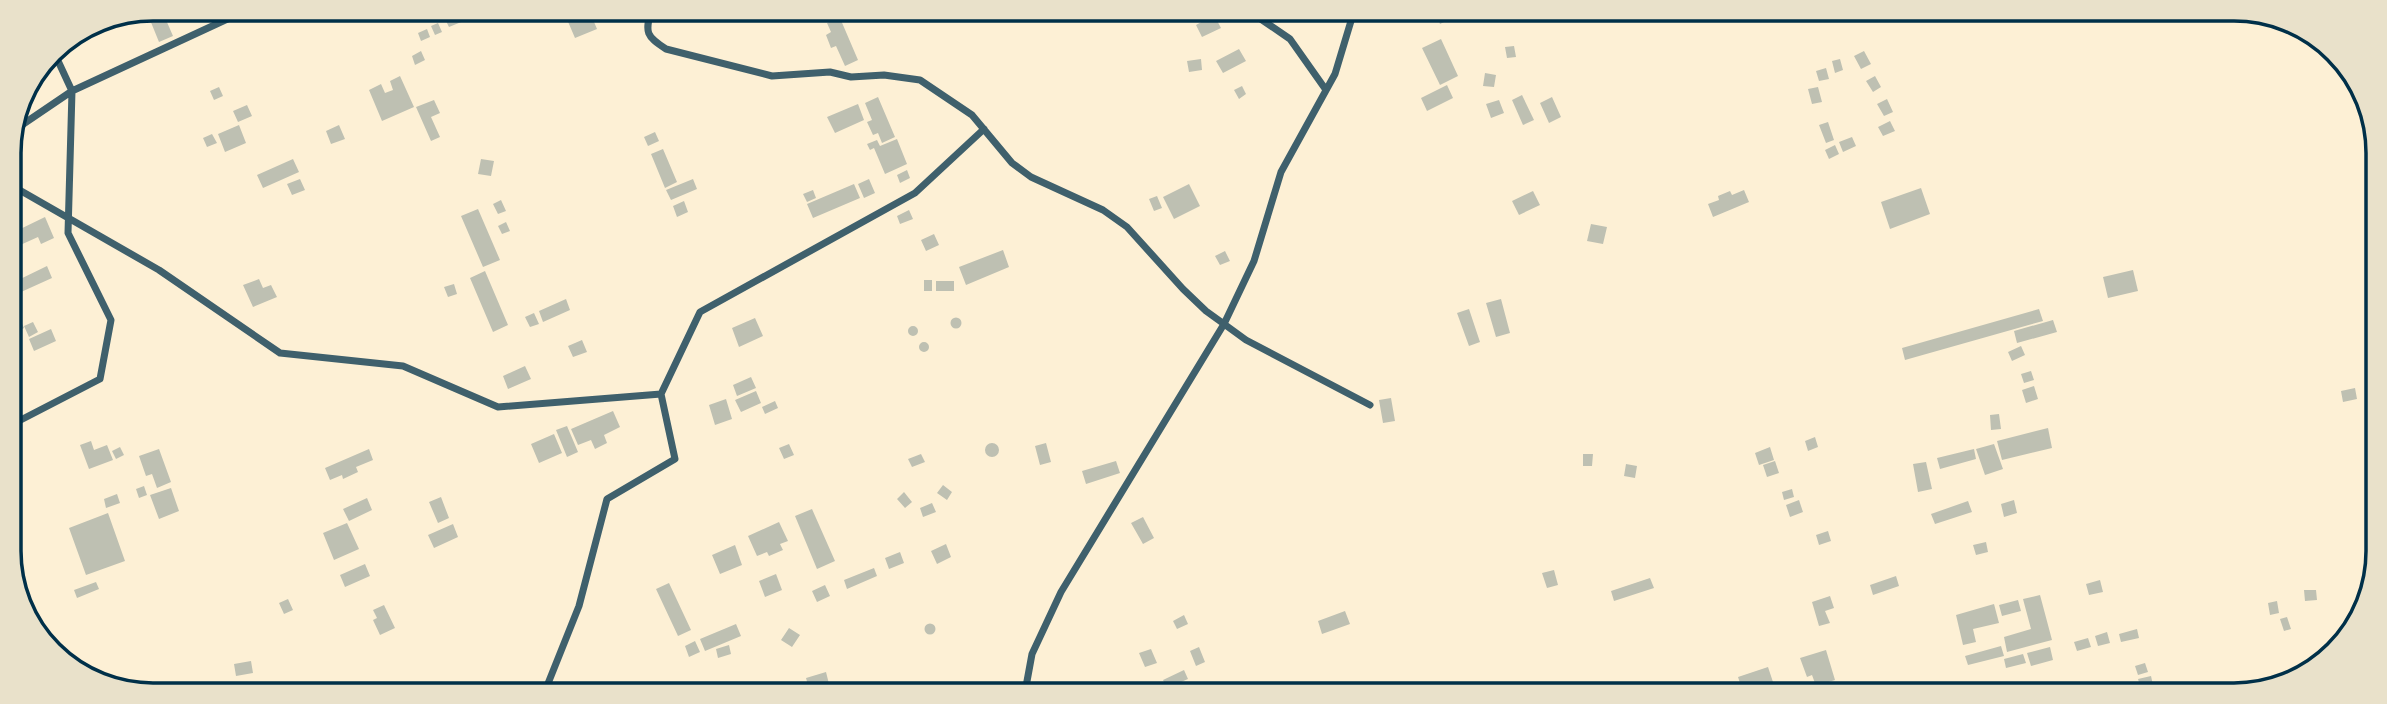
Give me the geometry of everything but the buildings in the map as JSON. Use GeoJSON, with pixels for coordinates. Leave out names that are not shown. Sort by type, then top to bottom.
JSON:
{"type":"FeatureCollection","features":[{"type":"Feature","properties":{"kind":"street"},"geometry":{"type":"LineString","coordinates":[[25,123],[72,91],[223,21]]}},
{"type":"Feature","properties":{"kind":"street"},"geometry":{"type":"LineString","coordinates":[[648,21],[647,27],[651,39],[666,49],[772,76],[830,72],[850,77],[884,75],[920,80],[972,115],[1012,163],[1031,177],[1103,210],[1127,227],[1206,311],[1246,340],[1370,405]]}},
{"type":"Feature","properties":{"kind":"street"},"geometry":{"type":"LineString","coordinates":[[1264,21],[1290,39],[1326,90]]}},
{"type":"Feature","properties":{"kind":"street"},"geometry":{"type":"LineString","coordinates":[[1027,683],[1032,654],[1061,592],[1224,324],[1254,261],[1281,172],[1335,74],[1351,21]]}},
{"type":"Feature","properties":{"kind":"street"},"geometry":{"type":"LineString","coordinates":[[21,420],[100,379],[111,320],[68,233],[72,91],[58,62]]}},
{"type":"Feature","properties":{"kind":"street"},"geometry":{"type":"LineString","coordinates":[[548,683],[579,606],[607,499],[675,459],[661,394],[700,312],[915,193],[984,129]]}},
{"type":"Feature","properties":{"kind":"street"},"geometry":{"type":"LineString","coordinates":[[21,191],[159,270],[280,354],[403,366],[498,407],[661,394]]}}]}
